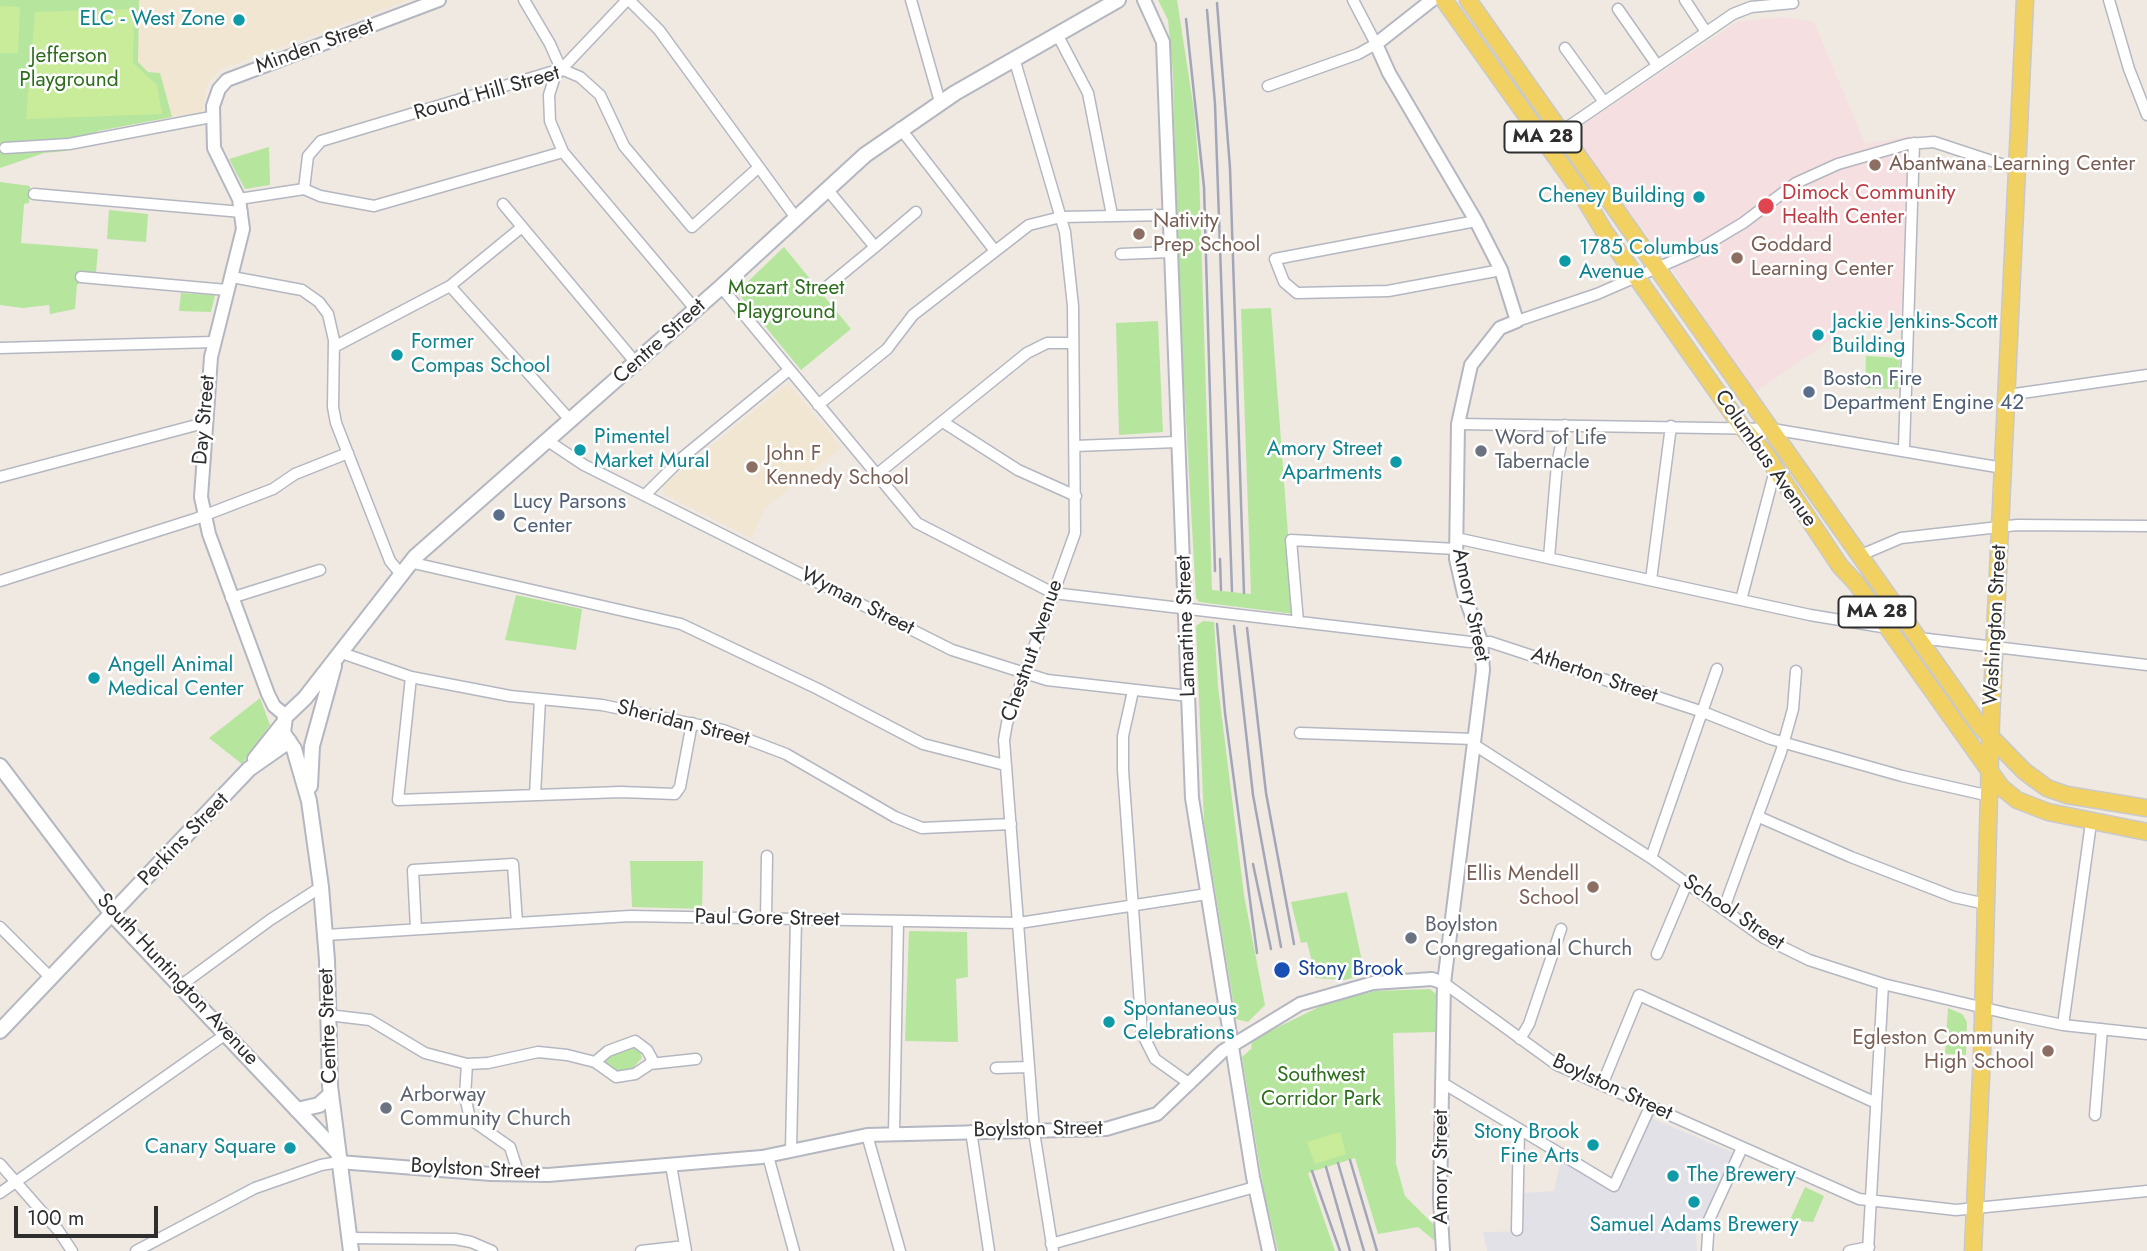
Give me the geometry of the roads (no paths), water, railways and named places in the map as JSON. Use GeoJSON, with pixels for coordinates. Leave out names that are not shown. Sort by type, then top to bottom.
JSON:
{"type":"FeatureCollection","features":[{"type":"Feature","properties":{"kind":"main road","name":"Centre Street"},"geometry":{"type":"LineString","coordinates":[[350,1244],[331,1094],[326,935],[321,887],[309,802],[290,742],[286,717],[306,698],[405,568],[696,310],[827,189],[900,128],[940,102],[1118,0]]}},
{"type":"Feature","properties":{"kind":"main road","name":"Columbus Avenue"},"geometry":{"type":"LineString","coordinates":[[1444,0],[1578,188],[1742,427],[1780,474],[1840,566],[1888,628],[2001,787],[2017,800],[2048,812],[2091,823],[2147,832]]}},
{"type":"Feature","properties":{"kind":"main road","name":"Columbus Avenue"},"geometry":{"type":"LineString","coordinates":[[1468,0],[1559,133],[1991,737],[2027,774],[2051,790],[2067,796],[2147,808]]}},
{"type":"Feature","properties":{"kind":"main road","name":"Washington Street"},"geometry":{"type":"LineString","coordinates":[[1973,1251],[1991,737],[2025,0]]}},
{"type":"Feature","properties":{"kind":"main road","name":"Centre Street"},"geometry":{"type":"LineString","coordinates":[[309,802],[316,732],[339,652]]}},
{"type":"Feature","properties":{"kind":"main road"},"geometry":{"type":"LineString","coordinates":[[286,717],[306,710],[313,715],[316,732],[304,744],[290,742]]}},
{"type":"Feature","properties":{"kind":"main road","name":"Perkins Street"},"geometry":{"type":"LineString","coordinates":[[0,1031],[249,769],[286,717]]}},
{"type":"Feature","properties":{"kind":"main road","name":"Perkins Street"},"geometry":{"type":"LineString","coordinates":[[249,769],[290,742]]}},
{"type":"Feature","properties":{"kind":"main road","name":"South Huntington Avenue"},"geometry":{"type":"LineString","coordinates":[[0,766],[112,914],[339,1157]]}},
{"type":"Feature","properties":{"kind":"main road"},"geometry":{"type":"LineString","coordinates":[[297,1110],[319,1105],[331,1094]]}},
{"type":"Feature","properties":{"kind":"street","name":"Minden Street"},"geometry":{"type":"LineString","coordinates":[[211,117],[219,89],[227,80],[440,0]]}},
{"type":"Feature","properties":{"kind":"street"},"geometry":{"type":"LineString","coordinates":[[524,0],[553,49],[561,69]]}},
{"type":"Feature","properties":{"kind":"street"},"geometry":{"type":"LineString","coordinates":[[696,310],[563,152],[554,136],[548,111],[551,84],[561,69],[628,0],[659,30],[796,218]]}},
{"type":"Feature","properties":{"kind":"street"},"geometry":{"type":"LineString","coordinates":[[911,0],[940,102]]}},
{"type":"Feature","properties":{"kind":"street","name":"Lamartine Street"},"geometry":{"type":"LineString","coordinates":[[1144,0],[1163,37],[1177,442],[1187,610],[1192,798],[1255,1187],[1269,1251]]}},
{"type":"Feature","properties":{"kind":"street"},"geometry":{"type":"LineString","coordinates":[[1353,0],[1410,112],[1476,221],[1501,270],[1517,321],[1572,304],[1658,268],[1735,228],[1809,177],[1838,164],[1914,143],[1946,144],[2016,169]]}},
{"type":"Feature","properties":{"kind":"street"},"geometry":{"type":"LineString","coordinates":[[1268,86],[1358,54],[1376,44],[1433,0]]}},
{"type":"Feature","properties":{"kind":"street"},"geometry":{"type":"LineString","coordinates":[[1685,0],[1706,32]]}},
{"type":"Feature","properties":{"kind":"street"},"geometry":{"type":"LineString","coordinates":[[2109,0],[2109,9],[2138,97],[2147,115]]}},
{"type":"Feature","properties":{"kind":"street"},"geometry":{"type":"LineString","coordinates":[[1559,133],[1733,14],[1751,7],[1793,3]]}},
{"type":"Feature","properties":{"kind":"street"},"geometry":{"type":"LineString","coordinates":[[1618,9],[1657,65]]}},
{"type":"Feature","properties":{"kind":"street"},"geometry":{"type":"LineString","coordinates":[[1057,34],[1089,97],[1112,215]]}},
{"type":"Feature","properties":{"kind":"street"},"geometry":{"type":"LineString","coordinates":[[1565,48],[1604,102]]}},
{"type":"Feature","properties":{"kind":"street","name":"Chestnut Avenue"},"geometry":{"type":"LineString","coordinates":[[1014,58],[1061,217],[1073,306],[1075,533],[1006,728],[1006,765],[1028,1066],[1034,1132],[1052,1248]]}},
{"type":"Feature","properties":{"kind":"street","name":"Round Hill Street"},"geometry":{"type":"LineString","coordinates":[[304,189],[308,156],[321,141],[561,69],[580,77],[600,96],[624,146],[692,227],[759,167]]}},
{"type":"Feature","properties":{"kind":"street"},"geometry":{"type":"LineString","coordinates":[[5,148],[69,144],[211,117]]}},
{"type":"Feature","properties":{"kind":"street","name":"Day Street"},"geometry":{"type":"LineString","coordinates":[[211,117],[215,151],[240,206],[242,239],[213,342],[200,485],[204,514],[231,598],[270,698],[286,717]]}},
{"type":"Feature","properties":{"kind":"street"},"geometry":{"type":"LineString","coordinates":[[900,128],[995,251]]}},
{"type":"Feature","properties":{"kind":"street"},"geometry":{"type":"LineString","coordinates":[[1903,449],[1914,143]]}},
{"type":"Feature","properties":{"kind":"street"},"geometry":{"type":"LineString","coordinates":[[34,194],[240,206],[304,189],[320,196],[374,206],[563,152]]}},
{"type":"Feature","properties":{"kind":"street"},"geometry":{"type":"LineString","coordinates":[[827,189],[875,247]]}},
{"type":"Feature","properties":{"kind":"street"},"geometry":{"type":"LineString","coordinates":[[503,204],[636,363]]}},
{"type":"Feature","properties":{"kind":"street"},"geometry":{"type":"LineString","coordinates":[[824,289],[916,212]]}},
{"type":"Feature","properties":{"kind":"street"},"geometry":{"type":"LineString","coordinates":[[818,405],[887,349],[914,315],[1029,225],[1061,217],[1169,215]]}},
{"type":"Feature","properties":{"kind":"street"},"geometry":{"type":"LineString","coordinates":[[1476,221],[1275,259],[1284,282],[1297,293],[1388,291],[1501,270]]}},
{"type":"Feature","properties":{"kind":"street"},"geometry":{"type":"LineString","coordinates":[[334,347],[450,286],[522,227]]}},
{"type":"Feature","properties":{"kind":"street"},"geometry":{"type":"LineString","coordinates":[[1121,254],[1170,252]]}},
{"type":"Feature","properties":{"kind":"street"},"geometry":{"type":"LineString","coordinates":[[81,278],[291,287],[311,295],[330,318],[334,347],[333,412],[390,561],[405,568],[681,624],[805,682],[928,747],[1006,765]]}},
{"type":"Feature","properties":{"kind":"street"},"geometry":{"type":"LineString","coordinates":[[450,286],[571,421]]}},
{"type":"Feature","properties":{"kind":"street"},"geometry":{"type":"LineString","coordinates":[[721,287],[917,523],[1053,593]]}},
{"type":"Feature","properties":{"kind":"street","name":"Amory Street"},"geometry":{"type":"LineString","coordinates":[[1443,1251],[1441,1082],[1444,983],[1473,741],[1483,684],[1481,641],[1464,594],[1456,543],[1458,424],[1471,365],[1500,328],[1517,321]]}},
{"type":"Feature","properties":{"kind":"street"},"geometry":{"type":"LineString","coordinates":[[0,348],[213,342]]}},
{"type":"Feature","properties":{"kind":"street"},"geometry":{"type":"LineString","coordinates":[[876,475],[1036,346],[1072,343]]}},
{"type":"Feature","properties":{"kind":"street"},"geometry":{"type":"LineString","coordinates":[[646,494],[683,457],[789,370]]}},
{"type":"Feature","properties":{"kind":"street"},"geometry":{"type":"LineString","coordinates":[[2008,395],[2147,375]]}},
{"type":"Feature","properties":{"kind":"street"},"geometry":{"type":"LineString","coordinates":[[943,422],[1018,470],[1076,496]]}},
{"type":"Feature","properties":{"kind":"street"},"geometry":{"type":"LineString","coordinates":[[0,477],[204,423]]}},
{"type":"Feature","properties":{"kind":"street"},"geometry":{"type":"LineString","coordinates":[[1458,424],[1772,429],[2003,468]]}},
{"type":"Feature","properties":{"kind":"street"},"geometry":{"type":"LineString","coordinates":[[1549,558],[1557,464],[1565,425]]}},
{"type":"Feature","properties":{"kind":"street"},"geometry":{"type":"LineString","coordinates":[[1651,580],[1671,426]]}},
{"type":"Feature","properties":{"kind":"street","name":"Wyman Street"},"geometry":{"type":"LineString","coordinates":[[548,442],[584,465],[952,650],[1025,675],[1133,691],[1189,696]]}},
{"type":"Feature","properties":{"kind":"street"},"geometry":{"type":"LineString","coordinates":[[1074,446],[1177,442]]}},
{"type":"Feature","properties":{"kind":"street"},"geometry":{"type":"LineString","coordinates":[[0,581],[273,489],[295,474],[348,453]]}},
{"type":"Feature","properties":{"kind":"street"},"geometry":{"type":"LineString","coordinates":[[1741,600],[1773,478],[1780,474]]}},
{"type":"Feature","properties":{"kind":"street"},"geometry":{"type":"LineString","coordinates":[[1861,555],[1901,538],[2001,526],[2147,526]]}},
{"type":"Feature","properties":{"kind":"street"},"geometry":{"type":"LineString","coordinates":[[1298,622],[1291,540],[1456,543],[1549,558],[1741,600],[1888,628]]}},
{"type":"Feature","properties":{"kind":"street"},"geometry":{"type":"LineString","coordinates":[[231,598],[320,570]]}},
{"type":"Feature","properties":{"kind":"street","name":"Atherton Street"},"geometry":{"type":"LineString","coordinates":[[1053,593],[1469,642],[1481,641],[1703,712],[1783,742],[1902,776],[1990,796]]}},
{"type":"Feature","properties":{"kind":"street"},"geometry":{"type":"LineString","coordinates":[[1919,638],[2147,665]]}},
{"type":"Feature","properties":{"kind":"street","name":"Sheridan Street"},"geometry":{"type":"LineString","coordinates":[[339,652],[411,677],[540,699],[602,705],[730,732],[786,754],[917,827],[940,830],[1011,824]]}},
{"type":"Feature","properties":{"kind":"street"},"geometry":{"type":"LineString","coordinates":[[1651,858],[1717,669]]}},
{"type":"Feature","properties":{"kind":"street"},"geometry":{"type":"LineString","coordinates":[[1724,908],[1759,817],[1783,742],[1793,709],[1796,671]]}},
{"type":"Feature","properties":{"kind":"street"},"geometry":{"type":"LineString","coordinates":[[411,677],[398,800],[675,794],[680,787],[692,723]]}},
{"type":"Feature","properties":{"kind":"street"},"geometry":{"type":"LineString","coordinates":[[1133,691],[1124,736],[1123,770],[1143,1039],[1155,1059],[1190,1084]]}},
{"type":"Feature","properties":{"kind":"street"},"geometry":{"type":"LineString","coordinates":[[534,795],[540,699]]}},
{"type":"Feature","properties":{"kind":"street"},"geometry":{"type":"LineString","coordinates":[[1300,733],[1473,741]]}},
{"type":"Feature","properties":{"kind":"street","name":"School Street"},"geometry":{"type":"LineString","coordinates":[[1473,741],[1651,858],[1764,938],[1791,951],[1841,972],[1982,1007],[2063,1025],[2147,1033]]}},
{"type":"Feature","properties":{"kind":"street"},"geometry":{"type":"LineString","coordinates":[[1759,817],[1850,858],[1954,897],[1986,904]]}},
{"type":"Feature","properties":{"kind":"street"},"geometry":{"type":"LineString","coordinates":[[2063,1025],[2091,823]]}},
{"type":"Feature","properties":{"kind":"street"},"geometry":{"type":"LineString","coordinates":[[766,919],[768,856]]}},
{"type":"Feature","properties":{"kind":"street"},"geometry":{"type":"LineString","coordinates":[[416,929],[413,870],[425,869],[513,864],[517,923]]}},
{"type":"Feature","properties":{"kind":"street"},"geometry":{"type":"LineString","coordinates":[[1657,954],[1687,883]]}},
{"type":"Feature","properties":{"kind":"street"},"geometry":{"type":"LineString","coordinates":[[180,986],[270,920],[321,887]]}},
{"type":"Feature","properties":{"kind":"street","name":"Paul Gore Street"},"geometry":{"type":"LineString","coordinates":[[326,935],[630,916],[1019,923],[1206,894]]}},
{"type":"Feature","properties":{"kind":"street"},"geometry":{"type":"LineString","coordinates":[[791,1150],[796,919]]}},
{"type":"Feature","properties":{"kind":"street"},"geometry":{"type":"LineString","coordinates":[[894,1134],[898,921]]}},
{"type":"Feature","properties":{"kind":"street"},"geometry":{"type":"LineString","coordinates":[[0,928],[51,978]]}},
{"type":"Feature","properties":{"kind":"street"},"geometry":{"type":"LineString","coordinates":[[1521,1039],[1529,1024],[1562,929]]}},
{"type":"Feature","properties":{"kind":"street","name":"Boylston Street"},"geometry":{"type":"LineString","coordinates":[[339,1157],[519,1175],[768,1156],[867,1135],[1096,1131],[1134,1124],[1157,1114],[1231,1045],[1283,1012],[1326,994],[1381,982],[1432,979],[1444,983],[1552,1062],[1828,1187],[1872,1201],[1936,1209],[1975,1208],[2147,1191]]}},
{"type":"Feature","properties":{"kind":"street"},"geometry":{"type":"LineString","coordinates":[[1849,1251],[1869,1249],[1874,1102],[1883,984]]}},
{"type":"Feature","properties":{"kind":"street"},"geometry":{"type":"LineString","coordinates":[[1602,1085],[1639,995],[1874,1102]]}},
{"type":"Feature","properties":{"kind":"street"},"geometry":{"type":"LineString","coordinates":[[328,1015],[370,1020],[425,1053],[467,1064],[488,1063],[538,1052],[568,1055],[595,1062],[616,1077],[635,1074],[650,1065],[696,1059]]}},
{"type":"Feature","properties":{"kind":"street"},"geometry":{"type":"LineString","coordinates":[[2095,1115],[2102,1029]]}},
{"type":"Feature","properties":{"kind":"street"},"geometry":{"type":"LineString","coordinates":[[0,1193],[226,1034]]}},
{"type":"Feature","properties":{"kind":"street"},"geometry":{"type":"LineString","coordinates":[[595,1062],[608,1051],[635,1041],[647,1050],[652,1059],[650,1065]]}},
{"type":"Feature","properties":{"kind":"street"},"geometry":{"type":"LineString","coordinates":[[467,1064],[465,1096],[470,1119],[510,1147],[519,1175]]}},
{"type":"Feature","properties":{"kind":"street"},"geometry":{"type":"LineString","coordinates":[[996,1068],[1028,1066]]}},
{"type":"Feature","properties":{"kind":"street"},"geometry":{"type":"LineString","coordinates":[[1441,1082],[1614,1186],[1650,1107]]}},
{"type":"Feature","properties":{"kind":"street"},"geometry":{"type":"LineString","coordinates":[[1517,1230],[1519,1129]]}},
{"type":"Feature","properties":{"kind":"street"},"geometry":{"type":"LineString","coordinates":[[971,1132],[989,1251]]}},
{"type":"Feature","properties":{"kind":"street"},"geometry":{"type":"LineString","coordinates":[[867,1135],[901,1251]]}},
{"type":"Feature","properties":{"kind":"street"},"geometry":{"type":"LineString","coordinates":[[1707,1251],[1709,1220],[1742,1148]]}},
{"type":"Feature","properties":{"kind":"street"},"geometry":{"type":"LineString","coordinates":[[768,1156],[794,1251]]}},
{"type":"Feature","properties":{"kind":"street"},"geometry":{"type":"LineString","coordinates":[[136,1251],[254,1188],[339,1157]]}},
{"type":"Feature","properties":{"kind":"street"},"geometry":{"type":"LineString","coordinates":[[0,1164],[72,1251]]}},
{"type":"Feature","properties":{"kind":"street"},"geometry":{"type":"LineString","coordinates":[[640,1251],[686,1249],[671,1165]]}},
{"type":"Feature","properties":{"kind":"street"},"geometry":{"type":"LineString","coordinates":[[1052,1248],[1255,1187]]}},
{"type":"Feature","properties":{"kind":"street"},"geometry":{"type":"LineString","coordinates":[[350,1244],[455,1239],[471,1241],[492,1251]]}},
{"type":"Feature","properties":{"kind":"railway"},"geometry":{"type":"LineString","coordinates":[[1217,3],[1230,168],[1244,593]]}},
{"type":"Feature","properties":{"kind":"railway"},"geometry":{"type":"LineString","coordinates":[[1207,10],[1215,104],[1232,591]]}},
{"type":"Feature","properties":{"kind":"railway"},"geometry":{"type":"LineString","coordinates":[[1186,19],[1204,187],[1215,571]]}},
{"type":"Feature","properties":{"kind":"railway"},"geometry":{"type":"LineString","coordinates":[[1220,559],[1221,590]]}},
{"type":"Feature","properties":{"kind":"railway"},"geometry":{"type":"LineString","coordinates":[[1217,624],[1225,713],[1257,953]]}},
{"type":"Feature","properties":{"kind":"railway"},"geometry":{"type":"LineString","coordinates":[[1234,626],[1253,795],[1281,947]]}},
{"type":"Feature","properties":{"kind":"railway"},"geometry":{"type":"LineString","coordinates":[[1247,628],[1266,793],[1294,944]]}},
{"type":"Feature","properties":{"kind":"railway"},"geometry":{"type":"LineString","coordinates":[[1253,864],[1271,949]]}},
{"type":"Feature","properties":{"kind":"railway"},"geometry":{"type":"LineString","coordinates":[[1350,1160],[1377,1251]]}},
{"type":"Feature","properties":{"kind":"railway"},"geometry":{"type":"LineString","coordinates":[[1338,1163],[1364,1251]]}},
{"type":"Feature","properties":{"kind":"railway"},"geometry":{"type":"LineString","coordinates":[[1326,1167],[1350,1251]]}},
{"type":"Feature","properties":{"kind":"railway"},"geometry":{"type":"LineString","coordinates":[[1312,1171],[1340,1251]]}},
{"type":"Feature","properties":{"kind":"place","name":"ELC - West Zone"},"geometry":{"type":"Point","coordinates":[239,20]}},
{"type":"Feature","properties":{"kind":"place","name":"Abantwana Learning Center"},"geometry":{"type":"Point","coordinates":[1875,165]}},
{"type":"Feature","properties":{"kind":"place","name":"Cheney Building"},"geometry":{"type":"Point","coordinates":[1699,197]}},
{"type":"Feature","properties":{"kind":"place","name":"Dimock Community Health Center"},"geometry":{"type":"Point","coordinates":[1766,206]}},
{"type":"Feature","properties":{"kind":"place","name":"Nativity Prep School"},"geometry":{"type":"Point","coordinates":[1139,234]}},
{"type":"Feature","properties":{"kind":"place","name":"Goddard Learning Center"},"geometry":{"type":"Point","coordinates":[1737,258]}},
{"type":"Feature","properties":{"kind":"place","name":"1785 Columbus Avenue"},"geometry":{"type":"Point","coordinates":[1565,261]}},
{"type":"Feature","properties":{"kind":"place","name":"Jackie Jenkins-Scott Building"},"geometry":{"type":"Point","coordinates":[1818,335]}},
{"type":"Feature","properties":{"kind":"place","name":"Former Compas School"},"geometry":{"type":"Point","coordinates":[397,355]}},
{"type":"Feature","properties":{"kind":"place","name":"Boston Fire Department Engine 42"},"geometry":{"type":"Point","coordinates":[1809,392]}},
{"type":"Feature","properties":{"kind":"place","name":"Pimentel Market Mural"},"geometry":{"type":"Point","coordinates":[580,450]}},
{"type":"Feature","properties":{"kind":"place","name":"Word of Life Tabernacle"},"geometry":{"type":"Point","coordinates":[1481,451]}},
{"type":"Feature","properties":{"kind":"place","name":"Amory Street Apartments"},"geometry":{"type":"Point","coordinates":[1396,462]}},
{"type":"Feature","properties":{"kind":"place","name":"John F Kennedy School"},"geometry":{"type":"Point","coordinates":[752,467]}},
{"type":"Feature","properties":{"kind":"place","name":"Lucy Parsons Center"},"geometry":{"type":"Point","coordinates":[499,515]}},
{"type":"Feature","properties":{"kind":"place","name":"Angell Animal Medical Center"},"geometry":{"type":"Point","coordinates":[94,678]}},
{"type":"Feature","properties":{"kind":"place","name":"Ellis Mendell School"},"geometry":{"type":"Point","coordinates":[1593,887]}},
{"type":"Feature","properties":{"kind":"place","name":"Boylston Congregational Church"},"geometry":{"type":"Point","coordinates":[1411,938]}},
{"type":"Feature","properties":{"kind":"place","name":"Stony Brook"},"geometry":{"type":"Point","coordinates":[1282,970]}},
{"type":"Feature","properties":{"kind":"place","name":"Spontaneous Celebrations"},"geometry":{"type":"Point","coordinates":[1109,1022]}},
{"type":"Feature","properties":{"kind":"place","name":"Egleston Community High School"},"geometry":{"type":"Point","coordinates":[2048,1051]}},
{"type":"Feature","properties":{"kind":"place","name":"Arborway Community Church"},"geometry":{"type":"Point","coordinates":[386,1108]}},
{"type":"Feature","properties":{"kind":"place","name":"Stony Brook Fine Arts"},"geometry":{"type":"Point","coordinates":[1593,1145]}},
{"type":"Feature","properties":{"kind":"place","name":"Canary Square"},"geometry":{"type":"Point","coordinates":[290,1148]}},
{"type":"Feature","properties":{"kind":"place","name":"The Brewery"},"geometry":{"type":"Point","coordinates":[1673,1176]}},
{"type":"Feature","properties":{"kind":"place","name":"Samuel Adams Brewery"},"geometry":{"type":"Point","coordinates":[1694,1202]}},
{"type":"Feature","properties":{"kind":"park label","name":"Jefferson Playground"},"geometry":{"type":"Point","coordinates":[69,69]}},
{"type":"Feature","properties":{"kind":"park label","name":"Mozart Street Playground"},"geometry":{"type":"Point","coordinates":[786,301]}},
{"type":"Feature","properties":{"kind":"park label","name":"Southwest Corridor Park"},"geometry":{"type":"Point","coordinates":[1321,1088]}}]}
